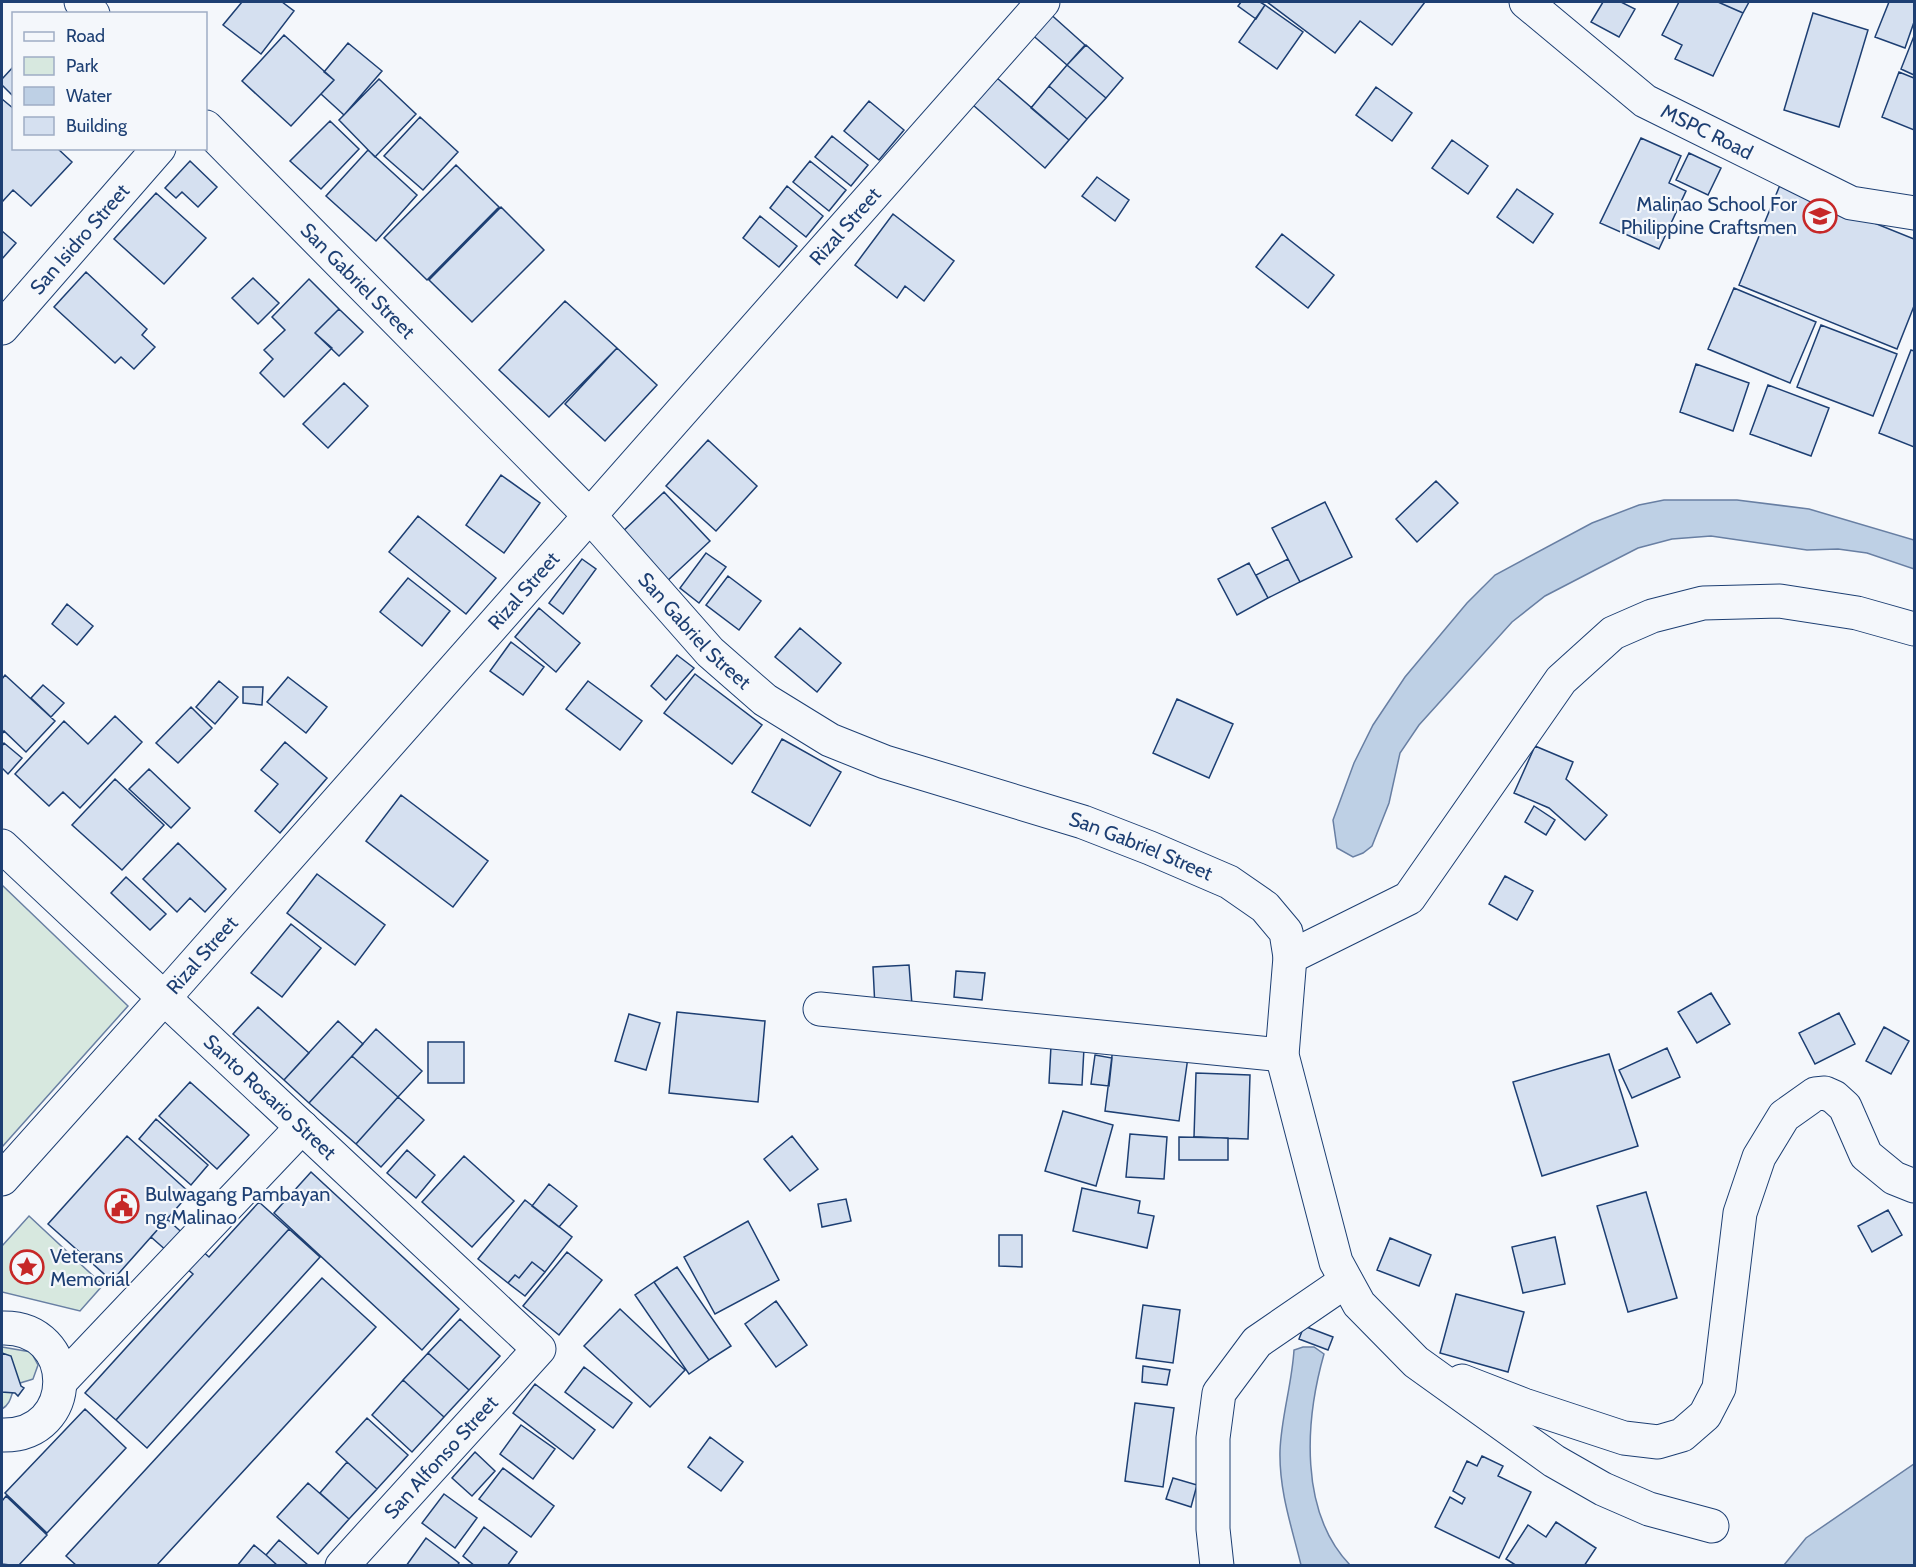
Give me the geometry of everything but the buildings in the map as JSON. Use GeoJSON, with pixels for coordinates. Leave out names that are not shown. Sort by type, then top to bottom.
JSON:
{"type":"FeatureCollection","features":[{"type":"Feature","properties":{"kind":"street","name":"Rizal Street"},"geometry":{"type":"LineString","coordinates":[[2,1179],[1043,2]]}},
{"type":"Feature","properties":{"kind":"street","name":"MSPC Road"},"geometry":{"type":"LineString","coordinates":[[1526,2],[1645,100],[1851,203],[1914,213]]}},
{"type":"Feature","properties":{"kind":"street","name":"San Gabriel Street"},"geometry":{"type":"LineString","coordinates":[[207,128],[590,516],[710,652],[765,700],[830,740],[874,758],[1083,822],[1229,882],[1265,907],[1276,918],[1286,932],[1290,957],[1282,1055],[1336,1262],[1359,1304],[1416,1362]]}},
{"type":"Feature","properties":{"kind":"street","name":"San Isidro Street"},"geometry":{"type":"LineString","coordinates":[[2,328],[157,150]]}},
{"type":"Feature","properties":{"kind":"street"},"geometry":{"type":"LineString","coordinates":[[1290,957],[1409,898],[1561,680],[1613,633],[1652,616],[1703,603],[1780,601],[1857,613],[1914,629]]}},
{"type":"Feature","properties":{"kind":"street","name":"Santo Rosario Street"},"geometry":{"type":"LineString","coordinates":[[2,846],[539,1349]]}},
{"type":"Feature","properties":{"kind":"street"},"geometry":{"type":"LineString","coordinates":[[820,1009],[1282,1055]]}},
{"type":"Feature","properties":{"kind":"street"},"geometry":{"type":"LineString","coordinates":[[1416,1362],[1524,1405],[1624,1438],[1658,1442],[1682,1436],[1705,1415],[1719,1388],[1740,1213],[1759,1157],[1784,1116],[1815,1094],[1834,1097],[1845,1107],[1866,1155],[1894,1178],[1914,1186]]}},
{"type":"Feature","properties":{"kind":"street"},"geometry":{"type":"LineString","coordinates":[[61,1381],[302,1127]]}},
{"type":"Feature","properties":{"kind":"street"},"geometry":{"type":"LineString","coordinates":[[1217,1566],[1213,1529],[1213,1438],[1219,1393],[1257,1342],[1346,1281]]}},
{"type":"Feature","properties":{"kind":"street"},"geometry":{"type":"LineString","coordinates":[[2,1328],[18,1329],[44,1343],[59,1367],[61,1381],[59,1394],[46,1418],[13,1434],[2,1458]]}},
{"type":"Feature","properties":{"kind":"street","name":"San Alfonso Street"},"geometry":{"type":"LineString","coordinates":[[342,1566],[539,1349]]}},
{"type":"Feature","properties":{"kind":"street"},"geometry":{"type":"LineString","coordinates":[[1416,1362],[1554,1461],[1603,1489],[1649,1509],[1712,1526]]}},
{"type":"Feature","properties":{"kind":"green space"},"geometry":{"type":"Polygon","coordinates":[[[2,885],[128,1006],[2,1147],[2,885]]]}},
{"type":"Feature","properties":{"kind":"green space"},"geometry":{"type":"Polygon","coordinates":[[[29,1216],[103,1285],[80,1311],[2,1292],[2,1246],[29,1216]]]}},
{"type":"Feature","properties":{"kind":"green space"},"geometry":{"type":"Polygon","coordinates":[[[2,1347],[31,1352],[38,1365],[33,1379],[16,1386],[8,1403],[2,1409],[2,1347]]]}},
{"type":"Feature","properties":{"kind":"water"},"geometry":{"type":"Polygon","coordinates":[[[1664,500],[1737,500],[1809,509],[1914,540],[1914,569],[1867,553],[1838,549],[1807,550],[1711,536],[1672,539],[1638,548],[1545,596],[1512,622],[1419,725],[1400,753],[1389,803],[1372,846],[1353,857],[1337,848],[1333,820],[1354,763],[1373,725],[1405,677],[1467,603],[1495,575],[1592,523],[1639,505],[1664,500]]]}},
{"type":"Feature","properties":{"kind":"water"},"geometry":{"type":"Polygon","coordinates":[[[1314,1347],[1324,1354],[1310,1436],[1314,1493],[1333,1543],[1350,1565],[1301,1565],[1287,1509],[1280,1466],[1281,1439],[1294,1350],[1314,1347]]]}},
{"type":"Feature","properties":{"kind":"water"},"geometry":{"type":"Polygon","coordinates":[[[1914,1464],[1914,1565],[1784,1565],[1806,1538],[1914,1464]]]}},
{"type":"Feature","properties":{"kind":"place","name":"Malinao School For Philippine Craftsmen"},"geometry":{"type":"Point","coordinates":[1820,216]}},
{"type":"Feature","properties":{"kind":"place","name":"Bulwagang Pambayan ng Malinao"},"geometry":{"type":"Point","coordinates":[122,1206]}},
{"type":"Feature","properties":{"kind":"place","name":"Veterans Memorial"},"geometry":{"type":"Point","coordinates":[27,1267]}}]}
